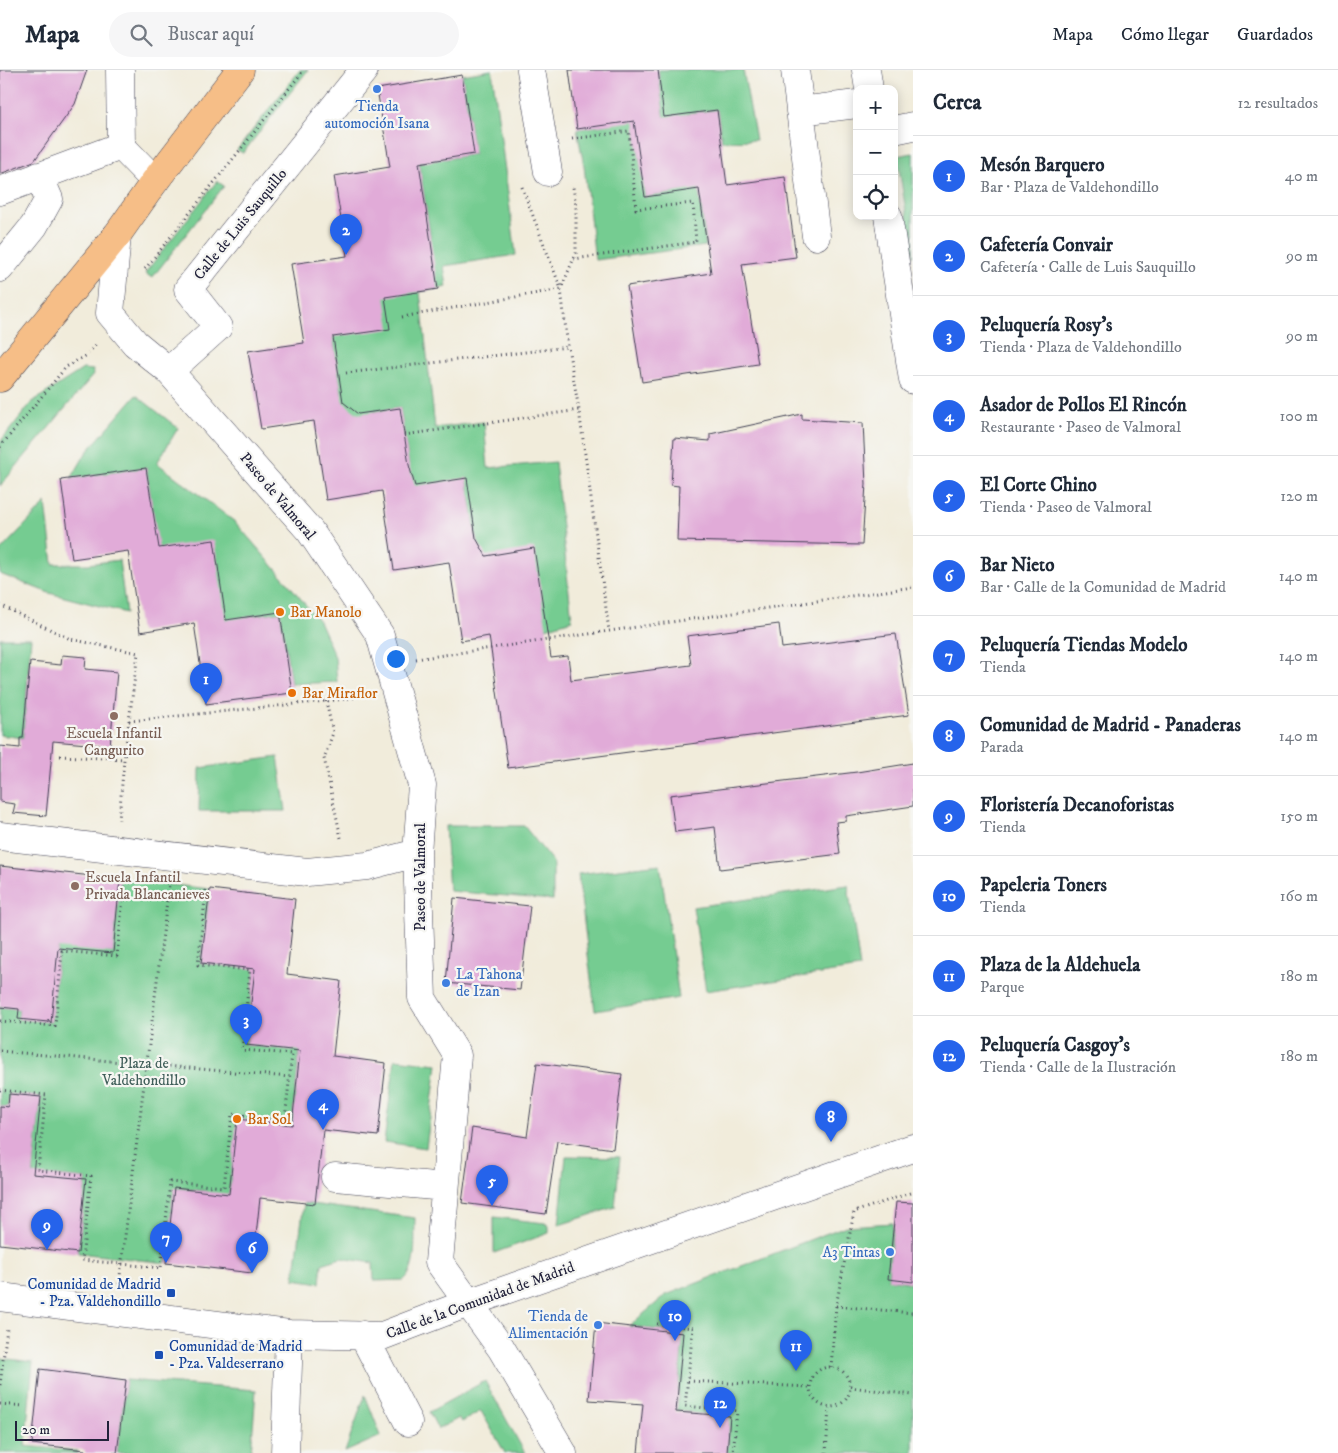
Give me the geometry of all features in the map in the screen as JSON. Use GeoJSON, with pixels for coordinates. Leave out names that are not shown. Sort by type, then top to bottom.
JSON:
{"type":"FeatureCollection","features":[{"type":"Feature","properties":{"kind":"main road"},"geometry":{"type":"LineString","coordinates":[[0,378],[117,235],[155,181],[240,70]]}},
{"type":"Feature","properties":{"kind":"street"},"geometry":{"type":"LineString","coordinates":[[120,70],[121,146],[155,181]]}},
{"type":"Feature","properties":{"kind":"street","name":"Calle de Luis Sauquillo"},"geometry":{"type":"LineString","coordinates":[[169,371],[218,327],[188,289],[364,70]]}},
{"type":"Feature","properties":{"kind":"street"},"geometry":{"type":"LineString","coordinates":[[531,70],[560,175]]}},
{"type":"Feature","properties":{"kind":"street"},"geometry":{"type":"LineString","coordinates":[[795,70],[816,236]]}},
{"type":"Feature","properties":{"kind":"street"},"geometry":{"type":"LineString","coordinates":[[866,70],[868,85]]}},
{"type":"Feature","properties":{"kind":"street"},"geometry":{"type":"LineString","coordinates":[[800,111],[853,104]]}},
{"type":"Feature","properties":{"kind":"street"},"geometry":{"type":"LineString","coordinates":[[898,129],[913,126]]}},
{"type":"Feature","properties":{"kind":"street"},"geometry":{"type":"LineString","coordinates":[[0,191],[121,146]]}},
{"type":"Feature","properties":{"kind":"street"},"geometry":{"type":"LineString","coordinates":[[0,268],[34,226],[49,198],[39,176]]}},
{"type":"Feature","properties":{"kind":"street"},"geometry":{"type":"LineString","coordinates":[[889,220],[913,380]]}},
{"type":"Feature","properties":{"kind":"street","name":"Paseo de Valmoral"},"geometry":{"type":"LineString","coordinates":[[117,235],[110,313],[135,343],[169,371],[310,531],[380,635],[422,785],[417,853],[422,998],[457,1055],[438,1262],[501,1348],[563,1453]]}},
{"type":"Feature","properties":{"kind":"street"},"geometry":{"type":"LineString","coordinates":[[0,836],[121,863],[172,858],[307,872],[367,866],[417,853]]}},
{"type":"Feature","properties":{"kind":"street","name":"Calle de la Comunidad de Madrid"},"geometry":{"type":"LineString","coordinates":[[1,1296],[116,1313],[289,1334],[382,1336],[468,1303],[913,1148]]}},
{"type":"Feature","properties":{"kind":"street"},"geometry":{"type":"LineString","coordinates":[[335,1177],[445,1187]]}},
{"type":"Feature","properties":{"kind":"street"},"geometry":{"type":"LineString","coordinates":[[285,1453],[289,1334]]}},
{"type":"Feature","properties":{"kind":"street"},"geometry":{"type":"LineString","coordinates":[[363,1336],[408,1422]]}},
{"type":"Feature","properties":{"kind":"path"},"geometry":{"type":"LineString","coordinates":[[144,274],[146,266],[304,70]]}},
{"type":"Feature","properties":{"kind":"path"},"geometry":{"type":"LineString","coordinates":[[566,140],[629,131],[636,210],[692,203],[696,242],[573,259]]}},
{"type":"Feature","properties":{"kind":"path"},"geometry":{"type":"LineString","coordinates":[[560,175],[576,206],[576,252],[561,289]]}},
{"type":"Feature","properties":{"kind":"path"},"geometry":{"type":"LineString","coordinates":[[522,183],[523,191],[561,289],[609,631]]}},
{"type":"Feature","properties":{"kind":"path"},"geometry":{"type":"LineString","coordinates":[[402,317],[561,289]]}},
{"type":"Feature","properties":{"kind":"path"},"geometry":{"type":"LineString","coordinates":[[0,447],[66,367],[87,355],[116,320]]}},
{"type":"Feature","properties":{"kind":"path"},"geometry":{"type":"LineString","coordinates":[[346,373],[568,348]]}},
{"type":"Feature","properties":{"kind":"path"},"geometry":{"type":"LineString","coordinates":[[404,435],[579,410]]}},
{"type":"Feature","properties":{"kind":"path"},"geometry":{"type":"LineString","coordinates":[[388,663],[913,587]]}},
{"type":"Feature","properties":{"kind":"path"},"geometry":{"type":"LineString","coordinates":[[0,606],[70,639],[138,653],[124,760],[117,956],[62,951],[55,1026],[0,1020]]}},
{"type":"Feature","properties":{"kind":"path"},"geometry":{"type":"LineString","coordinates":[[129,721],[346,699],[395,689]]}},
{"type":"Feature","properties":{"kind":"path"},"geometry":{"type":"LineString","coordinates":[[326,701],[333,733],[324,758],[348,868]]}},
{"type":"Feature","properties":{"kind":"path"},"geometry":{"type":"LineString","coordinates":[[60,756],[124,760]]}},
{"type":"Feature","properties":{"kind":"path"},"geometry":{"type":"LineString","coordinates":[[116,1313],[172,858]]}},
{"type":"Feature","properties":{"kind":"path"},"geometry":{"type":"LineString","coordinates":[[0,1090],[46,1095],[38,1170],[91,1176],[82,1260],[161,1268],[170,1182],[224,1187],[232,1114],[285,1120],[292,1054],[242,1050],[250,970],[198,965],[206,883]]}},
{"type":"Feature","properties":{"kind":"path"},"geometry":{"type":"LineString","coordinates":[[0,1051],[289,1077]]}},
{"type":"Feature","properties":{"kind":"path"},"geometry":{"type":"LineString","coordinates":[[831,1367],[836,1306],[854,1212],[913,1192]]}},
{"type":"Feature","properties":{"kind":"path"},"geometry":{"type":"LineString","coordinates":[[0,1385],[7,1331],[1,1296]]}},
{"type":"Feature","properties":{"kind":"path"},"geometry":{"type":"LineString","coordinates":[[836,1306],[913,1313]]}},
{"type":"Feature","properties":{"kind":"path"},"geometry":{"type":"LineString","coordinates":[[657,1324],[693,1328],[685,1406],[737,1411],[733,1453]]}},
{"type":"Feature","properties":{"kind":"path"},"geometry":{"type":"LineString","coordinates":[[831,1367],[844,1373],[850,1383],[844,1402],[829,1408],[815,1402],[809,1387],[815,1373],[831,1367]]}},
{"type":"Feature","properties":{"kind":"path"},"geometry":{"type":"LineString","coordinates":[[688,1381],[809,1387]]}},
{"type":"Feature","properties":{"kind":"path"},"geometry":{"type":"LineString","coordinates":[[850,1387],[913,1395]]}},
{"type":"Feature","properties":{"kind":"path"},"geometry":{"type":"LineString","coordinates":[[0,1404],[24,1406]]}},
{"type":"Feature","properties":{"kind":"path"},"geometry":{"type":"LineString","coordinates":[[826,1453],[829,1408]]}},
{"type":"Feature","properties":{"kind":"green space"},"geometry":{"type":"Polygon","coordinates":[[[300,70],[308,70],[243,153],[237,150],[300,70]]]}},
{"type":"Feature","properties":{"kind":"green space"},"geometry":{"type":"Polygon","coordinates":[[[492,70],[516,255],[444,266],[447,287],[420,292],[435,428],[484,422],[488,468],[555,462],[572,620],[546,628],[482,575],[467,478],[415,505],[400,408],[371,412],[348,435],[330,319],[375,232],[401,246],[431,241],[416,144],[446,159],[474,154],[462,75],[492,70]]]}},
{"type":"Feature","properties":{"kind":"green space"},"geometry":{"type":"Polygon","coordinates":[[[658,70],[743,70],[756,140],[722,141],[717,110],[689,113],[666,131],[658,70]]]}},
{"type":"Feature","properties":{"kind":"green space"},"geometry":{"type":"Polygon","coordinates":[[[633,107],[645,197],[674,193],[697,175],[706,246],[595,260],[584,166],[577,129],[609,124],[633,107]]]}},
{"type":"Feature","properties":{"kind":"green space"},"geometry":{"type":"Polygon","coordinates":[[[913,153],[913,256],[898,162],[898,156],[913,153]]]}},
{"type":"Feature","properties":{"kind":"green space"},"geometry":{"type":"Polygon","coordinates":[[[217,181],[224,186],[152,278],[145,273],[217,181]]]}},
{"type":"Feature","properties":{"kind":"green space"},"geometry":{"type":"Polygon","coordinates":[[[83,369],[93,370],[93,375],[0,486],[0,442],[32,402],[83,369]]]}},
{"type":"Feature","properties":{"kind":"green space"},"geometry":{"type":"Polygon","coordinates":[[[136,395],[178,428],[157,463],[235,522],[287,582],[319,621],[335,657],[337,682],[291,684],[280,612],[250,616],[227,631],[161,566],[146,468],[71,479],[86,453],[136,395]]]}},
{"type":"Feature","properties":{"kind":"green space"},"geometry":{"type":"Polygon","coordinates":[[[46,503],[53,564],[88,564],[119,560],[126,613],[49,593],[0,574],[0,551],[46,503]]]}},
{"type":"Feature","properties":{"kind":"green space"},"geometry":{"type":"Polygon","coordinates":[[[0,638],[31,638],[23,738],[0,735],[0,638]]]}},
{"type":"Feature","properties":{"kind":"green space"},"geometry":{"type":"Polygon","coordinates":[[[278,757],[286,811],[199,811],[200,768],[278,757]]]}},
{"type":"Feature","properties":{"kind":"green space"},"geometry":{"type":"Polygon","coordinates":[[[445,826],[524,826],[553,862],[553,900],[449,891],[445,826]]]}},
{"type":"Feature","properties":{"kind":"green space"},"geometry":{"type":"Polygon","coordinates":[[[660,864],[679,998],[595,1011],[578,874],[660,864]]]}},
{"type":"Feature","properties":{"kind":"green space","name":"Plaza de Valdehondillo"},"geometry":{"type":"Polygon","coordinates":[[[120,879],[210,889],[201,963],[235,967],[256,960],[246,1045],[278,1048],[301,1041],[291,1136],[238,1119],[228,1202],[206,1191],[174,1188],[166,1263],[78,1253],[86,1179],[56,1176],[32,1182],[41,1097],[9,1094],[8,1107],[0,1106],[0,1007],[19,1009],[18,1019],[51,1022],[59,939],[113,953],[120,879]]]}},
{"type":"Feature","properties":{"kind":"green space"},"geometry":{"type":"Polygon","coordinates":[[[848,885],[860,968],[706,991],[693,907],[848,885]]]}},
{"type":"Feature","properties":{"kind":"green space"},"geometry":{"type":"Polygon","coordinates":[[[395,1059],[437,1064],[426,1148],[384,1142],[395,1059]]]}},
{"type":"Feature","properties":{"kind":"green space"},"geometry":{"type":"Polygon","coordinates":[[[566,1156],[620,1157],[615,1207],[559,1225],[566,1156]]]}},
{"type":"Feature","properties":{"kind":"green space"},"geometry":{"type":"Polygon","coordinates":[[[304,1203],[415,1218],[413,1260],[408,1275],[404,1280],[374,1281],[373,1263],[341,1258],[322,1264],[320,1283],[294,1279],[304,1203]]]}},
{"type":"Feature","properties":{"kind":"green space"},"geometry":{"type":"Polygon","coordinates":[[[494,1217],[545,1223],[549,1226],[549,1233],[494,1253],[494,1217]]]}},
{"type":"Feature","properties":{"kind":"green space"},"geometry":{"type":"Polygon","coordinates":[[[893,1223],[888,1279],[913,1283],[913,1453],[727,1453],[730,1416],[698,1414],[677,1410],[683,1333],[629,1326],[666,1295],[846,1226],[893,1223]]]}},
{"type":"Feature","properties":{"kind":"green space"},"geometry":{"type":"Polygon","coordinates":[[[0,1358],[33,1362],[25,1446],[78,1451],[78,1453],[0,1453],[0,1358]]]}},
{"type":"Feature","properties":{"kind":"green space"},"geometry":{"type":"Polygon","coordinates":[[[126,1380],[256,1390],[251,1453],[117,1453],[126,1380]]]}},
{"type":"Feature","properties":{"kind":"green space"},"geometry":{"type":"Polygon","coordinates":[[[485,1381],[525,1453],[505,1453],[481,1411],[462,1422],[459,1418],[438,1429],[429,1412],[485,1381]]]}},
{"type":"Feature","properties":{"kind":"green space"},"geometry":{"type":"Polygon","coordinates":[[[365,1395],[381,1436],[345,1452],[365,1395]]]}},
{"type":"Feature","properties":{"kind":"building"},"geometry":{"type":"Polygon","coordinates":[[[0,70],[87,70],[75,104],[34,161],[0,174],[0,70]]]}},
{"type":"Feature","properties":{"kind":"building"},"geometry":{"type":"Polygon","coordinates":[[[569,70],[658,70],[664,117],[717,110],[727,185],[785,177],[796,257],[742,264],[758,364],[642,382],[627,286],[711,273],[699,189],[645,197],[634,121],[577,129],[569,70]]]}},
{"type":"Feature","properties":{"kind":"building"},"geometry":{"type":"Polygon","coordinates":[[[462,75],[474,154],[419,163],[438,289],[385,297],[390,329],[333,337],[343,402],[358,414],[400,408],[409,465],[415,486],[467,478],[476,538],[486,556],[534,548],[551,658],[568,656],[571,680],[691,665],[687,636],[779,624],[782,648],[896,634],[909,715],[508,768],[489,636],[461,641],[449,562],[394,570],[382,491],[326,500],[314,421],[261,429],[248,351],[304,343],[291,264],[347,256],[334,176],[390,167],[377,89],[462,75]]]}},
{"type":"Feature","properties":{"kind":"building"},"geometry":{"type":"Polygon","coordinates":[[[802,414],[802,419],[863,423],[866,484],[862,545],[677,541],[679,486],[671,485],[674,438],[710,441],[710,434],[802,414]]]}},
{"type":"Feature","properties":{"kind":"building"},"geometry":{"type":"Polygon","coordinates":[[[146,468],[159,548],[214,540],[226,620],[280,612],[292,693],[206,704],[194,623],[140,632],[128,551],[72,559],[61,480],[146,468]]]}},
{"type":"Feature","properties":{"kind":"building"},"geometry":{"type":"Polygon","coordinates":[[[62,655],[86,657],[85,669],[117,672],[110,746],[53,741],[46,816],[13,813],[15,804],[0,802],[0,746],[20,748],[20,738],[23,738],[30,662],[61,665],[62,655]]]}},
{"type":"Feature","properties":{"kind":"building"},"geometry":{"type":"Polygon","coordinates":[[[913,763],[913,806],[846,816],[846,821],[836,822],[840,854],[720,869],[715,827],[675,832],[670,795],[857,772],[913,763]]]}},
{"type":"Feature","properties":{"kind":"building"},"geometry":{"type":"Polygon","coordinates":[[[0,866],[120,879],[113,953],[58,948],[51,1023],[48,1019],[48,1022],[18,1019],[19,1009],[0,1007],[0,866]]]}},
{"type":"Feature","properties":{"kind":"building"},"geometry":{"type":"Polygon","coordinates":[[[210,889],[295,899],[287,974],[341,981],[333,1056],[386,1063],[378,1136],[323,1130],[315,1204],[260,1198],[252,1273],[166,1263],[174,1188],[229,1194],[237,1119],[292,1125],[300,1051],[246,1045],[255,969],[201,963],[210,889]]]}},
{"type":"Feature","properties":{"kind":"building"},"geometry":{"type":"Polygon","coordinates":[[[454,898],[530,906],[520,990],[446,983],[454,898]]]}},
{"type":"Feature","properties":{"kind":"building"},"geometry":{"type":"Polygon","coordinates":[[[537,1063],[622,1074],[613,1149],[557,1141],[546,1214],[462,1203],[472,1128],[527,1137],[537,1063]]]}},
{"type":"Feature","properties":{"kind":"building"},"geometry":{"type":"Polygon","coordinates":[[[9,1094],[41,1097],[33,1174],[86,1179],[78,1253],[0,1244],[0,1106],[8,1107],[9,1094]]]}},
{"type":"Feature","properties":{"kind":"building"},"geometry":{"type":"Polygon","coordinates":[[[896,1202],[913,1203],[913,1282],[888,1279],[896,1202]]]}},
{"type":"Feature","properties":{"kind":"building"},"geometry":{"type":"Polygon","coordinates":[[[596,1323],[683,1333],[676,1412],[730,1416],[727,1453],[638,1453],[643,1404],[589,1400],[596,1323]]]}},
{"type":"Feature","properties":{"kind":"building"},"geometry":{"type":"Polygon","coordinates":[[[40,1369],[126,1380],[117,1453],[85,1453],[85,1450],[32,1444],[40,1369]]]}},
{"type":"Feature","properties":{"kind":"place","name":"Tienda automoción Isana"},"geometry":{"type":"Point","coordinates":[377,89]}},
{"type":"Feature","properties":{"kind":"place","name":"Cafetería Convair"},"geometry":{"type":"Point","coordinates":[346,255]}},
{"type":"Feature","properties":{"kind":"place","name":"Bar Manolo"},"geometry":{"type":"Point","coordinates":[280,612]}},
{"type":"Feature","properties":{"kind":"place","name":"Bar Miraflor"},"geometry":{"type":"Point","coordinates":[292,693]}},
{"type":"Feature","properties":{"kind":"place","name":"Mesón Barquero"},"geometry":{"type":"Point","coordinates":[206,704]}},
{"type":"Feature","properties":{"kind":"place","name":"Escuela Infantil Cangurito"},"geometry":{"type":"Point","coordinates":[114,716]}},
{"type":"Feature","properties":{"kind":"place","name":"Escuela Infantil Privada Blancanieves"},"geometry":{"type":"Point","coordinates":[75,886]}},
{"type":"Feature","properties":{"kind":"place","name":"La Tahona de Izan"},"geometry":{"type":"Point","coordinates":[446,983]}},
{"type":"Feature","properties":{"kind":"place","name":"Peluquería Rosy's"},"geometry":{"type":"Point","coordinates":[246,1045]}},
{"type":"Feature","properties":{"kind":"place","name":"Bar Sol"},"geometry":{"type":"Point","coordinates":[237,1119]}},
{"type":"Feature","properties":{"kind":"place","name":"Asador de Pollos El Rincón"},"geometry":{"type":"Point","coordinates":[323,1130]}},
{"type":"Feature","properties":{"kind":"place","name":"Comunidad de Madrid - Panaderas"},"geometry":{"type":"Point","coordinates":[831,1142]}},
{"type":"Feature","properties":{"kind":"place","name":"El Corte Chino"},"geometry":{"type":"Point","coordinates":[492,1206]}},
{"type":"Feature","properties":{"kind":"place","name":"Floristería Decanoforistas"},"geometry":{"type":"Point","coordinates":[47,1250]}},
{"type":"Feature","properties":{"kind":"place","name":"A3 Tintas"},"geometry":{"type":"Point","coordinates":[890,1252]}},
{"type":"Feature","properties":{"kind":"place","name":"Peluquería Tiendas Modelo"},"geometry":{"type":"Point","coordinates":[166,1263]}},
{"type":"Feature","properties":{"kind":"place","name":"Bar Nieto"},"geometry":{"type":"Point","coordinates":[252,1273]}},
{"type":"Feature","properties":{"kind":"place","name":"Comunidad de Madrid - Pza. Valdehondillo"},"geometry":{"type":"Point","coordinates":[171,1293]}},
{"type":"Feature","properties":{"kind":"place","name":"Tienda de Alimentación"},"geometry":{"type":"Point","coordinates":[598,1325]}},
{"type":"Feature","properties":{"kind":"place","name":"Papeleria Toners"},"geometry":{"type":"Point","coordinates":[675,1341]}},
{"type":"Feature","properties":{"kind":"place","name":"Comunidad de Madrid - Pza. Valdeserrano"},"geometry":{"type":"Point","coordinates":[159,1355]}},
{"type":"Feature","properties":{"kind":"place","name":"Plaza de la Aldehuela"},"geometry":{"type":"Point","coordinates":[796,1371]}},
{"type":"Feature","properties":{"kind":"place","name":"Peluquería Casgoy's"},"geometry":{"type":"Point","coordinates":[720,1428]}}]}
